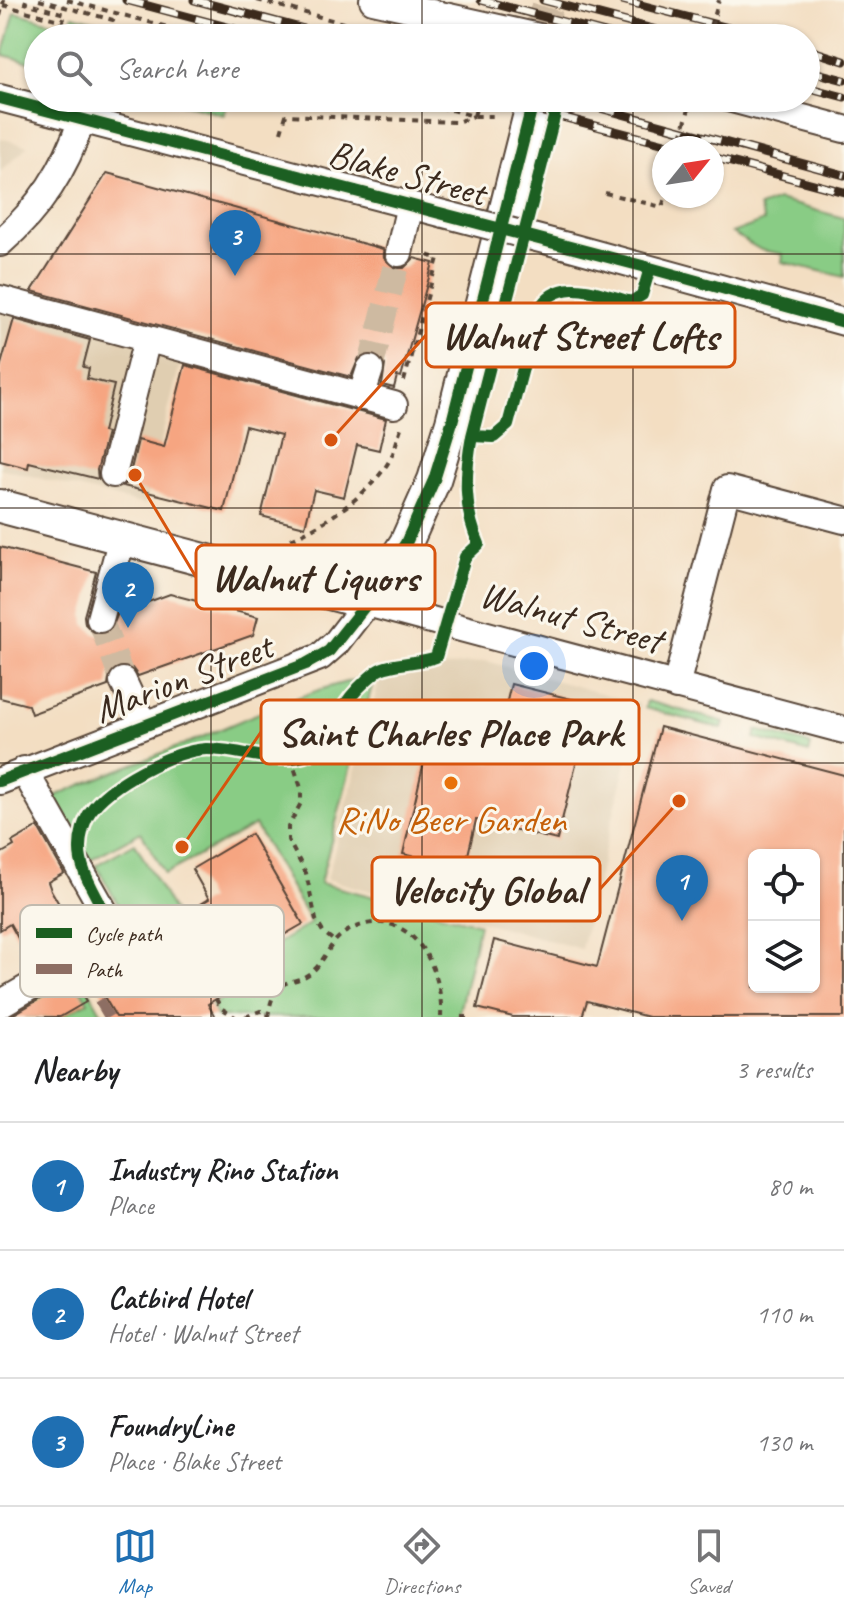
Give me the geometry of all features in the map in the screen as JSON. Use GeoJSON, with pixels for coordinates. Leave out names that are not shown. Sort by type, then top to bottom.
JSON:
{"type":"FeatureCollection","features":[{"type":"Feature","properties":{"kind":"main road"},"geometry":{"type":"LineString","coordinates":[[367,603],[406,543],[434,480],[456,408],[530,112]]}},
{"type":"Feature","properties":{"kind":"main road","name":"Walnut Street"},"geometry":{"type":"LineString","coordinates":[[0,506],[367,603]]}},
{"type":"Feature","properties":{"kind":"street"},"geometry":{"type":"LineString","coordinates":[[373,0],[480,24]]}},
{"type":"Feature","properties":{"kind":"street","name":"Blake Street"},"geometry":{"type":"LineString","coordinates":[[0,98],[24,104]]}},
{"type":"Feature","properties":{"kind":"street","name":"Blake Street"},"geometry":{"type":"LineString","coordinates":[[55,112],[844,322]]}},
{"type":"Feature","properties":{"kind":"street"},"geometry":{"type":"LineString","coordinates":[[780,112],[844,129]]}},
{"type":"Feature","properties":{"kind":"street"},"geometry":{"type":"LineString","coordinates":[[0,243],[38,206],[54,184],[72,150],[82,119]]}},
{"type":"Feature","properties":{"kind":"street"},"geometry":{"type":"LineString","coordinates":[[399,253],[410,205]]}},
{"type":"Feature","properties":{"kind":"street"},"geometry":{"type":"LineString","coordinates":[[0,299],[394,405]]}},
{"type":"Feature","properties":{"kind":"street"},"geometry":{"type":"LineString","coordinates":[[113,474],[147,339]]}},
{"type":"Feature","properties":{"kind":"street"},"geometry":{"type":"LineString","coordinates":[[361,397],[370,369]]}},
{"type":"Feature","properties":{"kind":"street"},"geometry":{"type":"LineString","coordinates":[[676,686],[727,489],[844,520]]}},
{"type":"Feature","properties":{"kind":"street"},"geometry":{"type":"LineString","coordinates":[[100,619],[122,538]]}},
{"type":"Feature","properties":{"kind":"street","name":"Walnut Street"},"geometry":{"type":"LineString","coordinates":[[367,603],[844,730]]}},
{"type":"Feature","properties":{"kind":"street","name":"Marion Street"},"geometry":{"type":"LineString","coordinates":[[0,781],[320,657],[336,643],[367,603]]}},
{"type":"Feature","properties":{"kind":"street"},"geometry":{"type":"LineString","coordinates":[[123,681],[143,724]]}},
{"type":"Feature","properties":{"kind":"street"},"geometry":{"type":"LineString","coordinates":[[24,770],[100,905]]}},
{"type":"Feature","properties":{"kind":"street"},"geometry":{"type":"LineString","coordinates":[[0,1004],[20,992]]}},
{"type":"Feature","properties":{"kind":"path"},"geometry":{"type":"LineString","coordinates":[[0,16],[4,3],[63,21],[65,14],[25,3],[26,0]]}},
{"type":"Feature","properties":{"kind":"path"},"geometry":{"type":"LineString","coordinates":[[39,0],[113,20],[115,13]]}},
{"type":"Feature","properties":{"kind":"path"},"geometry":{"type":"LineString","coordinates":[[67,0],[156,24]]}},
{"type":"Feature","properties":{"kind":"path"},"geometry":{"type":"LineString","coordinates":[[257,0],[347,24]]}},
{"type":"Feature","properties":{"kind":"path"},"geometry":{"type":"LineString","coordinates":[[712,24],[719,0]]}},
{"type":"Feature","properties":{"kind":"path"},"geometry":{"type":"LineString","coordinates":[[459,112],[493,116]]}},
{"type":"Feature","properties":{"kind":"path"},"geometry":{"type":"LineString","coordinates":[[474,116],[475,112]]}},
{"type":"Feature","properties":{"kind":"path"},"geometry":{"type":"LineString","coordinates":[[681,136],[688,112]]}},
{"type":"Feature","properties":{"kind":"path"},"geometry":{"type":"LineString","coordinates":[[281,132],[286,115],[457,122],[474,116]]}},
{"type":"Feature","properties":{"kind":"path"},"geometry":{"type":"LineString","coordinates":[[605,193],[652,205]]}},
{"type":"Feature","properties":{"kind":"path"},"geometry":{"type":"LineString","coordinates":[[291,758],[301,788],[301,803],[288,827],[288,840],[306,873],[316,920],[323,932],[334,941]]}},
{"type":"Feature","properties":{"kind":"path"},"geometry":{"type":"LineString","coordinates":[[284,983],[302,979],[314,970],[334,941],[347,932],[371,924],[391,926],[409,933],[425,949],[432,962],[441,1017]]}},
{"type":"Feature","properties":{"kind":"path"},"geometry":{"type":"LineString","coordinates":[[216,999],[221,1008],[235,1017]]}},
{"type":"Feature","properties":{"kind":"path"},"geometry":{"type":"LineString","coordinates":[[245,1017],[260,1011],[268,1014]]}},
{"type":"Feature","properties":{"kind":"path"},"geometry":{"type":"LineString","coordinates":[[461,1017],[467,1017]]}},
{"type":"Feature","properties":{"kind":"shaded area"},"geometry":{"type":"Polygon","coordinates":[[[0,138],[28,146],[0,172],[0,138]]]}},
{"type":"Feature","properties":{"kind":"shaded area"},"geometry":{"type":"Polygon","coordinates":[[[0,306],[183,352],[145,505],[0,468],[0,306]]]}},
{"type":"Feature","properties":{"kind":"shaded area"},"geometry":{"type":"Polygon","coordinates":[[[486,661],[640,704],[581,949],[327,879],[380,677],[486,661]]]}},
{"type":"Feature","properties":{"kind":"green space"},"geometry":{"type":"Polygon","coordinates":[[[15,12],[58,24],[24,24],[24,60],[3,55],[15,12]]]}},
{"type":"Feature","properties":{"kind":"green space"},"geometry":{"type":"Polygon","coordinates":[[[73,15],[107,24],[70,24],[73,15]]]}},
{"type":"Feature","properties":{"kind":"green space"},"geometry":{"type":"Polygon","coordinates":[[[778,200],[844,218],[844,277],[782,262],[783,254],[761,250],[732,233],[764,221],[759,207],[778,200]]]}},
{"type":"Feature","properties":{"kind":"green space"},"geometry":{"type":"Polygon","coordinates":[[[369,677],[372,686],[320,883],[479,924],[458,1017],[217,1017],[212,1005],[225,997],[284,997],[284,939],[311,923],[255,825],[165,874],[141,832],[86,862],[51,798],[283,703],[369,677]]]}},
{"type":"Feature","properties":{"kind":"green space"},"geometry":{"type":"Polygon","coordinates":[[[647,701],[724,722],[722,729],[645,708],[647,701]]]}},
{"type":"Feature","properties":{"kind":"green space"},"geometry":{"type":"Polygon","coordinates":[[[757,730],[811,745],[809,753],[755,738],[757,730]]]}},
{"type":"Feature","properties":{"kind":"green space"},"geometry":{"type":"Polygon","coordinates":[[[135,843],[170,905],[118,905],[96,865],[135,843]]]}},
{"type":"Feature","properties":{"kind":"green space"},"geometry":{"type":"Polygon","coordinates":[[[36,997],[51,997],[62,1016],[88,1002],[85,997],[93,997],[104,1017],[26,1017],[20,1007],[36,997]]]}},
{"type":"Feature","properties":{"kind":"building"},"geometry":{"type":"Polygon","coordinates":[[[107,173],[383,249],[384,258],[395,268],[404,268],[414,258],[433,263],[401,377],[397,376],[394,388],[382,385],[385,365],[374,354],[359,358],[351,377],[32,291],[107,173]]]}},
{"type":"Feature","properties":{"kind":"building"},"geometry":{"type":"Polygon","coordinates":[[[14,319],[90,340],[83,367],[89,368],[87,379],[114,385],[103,432],[107,433],[97,470],[98,479],[29,462],[28,468],[0,461],[0,368],[14,319]]]}},
{"type":"Feature","properties":{"kind":"building"},"geometry":{"type":"Polygon","coordinates":[[[185,365],[386,419],[379,450],[357,445],[344,497],[314,490],[305,527],[261,516],[281,435],[245,426],[224,511],[123,486],[129,478],[138,440],[164,447],[185,365]]]}},
{"type":"Feature","properties":{"kind":"building"},"geometry":{"type":"Polygon","coordinates":[[[0,547],[96,572],[84,616],[85,624],[95,634],[103,635],[111,631],[118,613],[170,594],[258,617],[253,635],[138,676],[132,668],[117,666],[110,672],[108,686],[31,714],[28,705],[0,698],[0,547]]]}},
{"type":"Feature","properties":{"kind":"building"},"geometry":{"type":"Polygon","coordinates":[[[511,684],[591,704],[557,840],[476,820],[465,868],[403,854],[427,748],[492,763],[511,684]]]}},
{"type":"Feature","properties":{"kind":"building"},"geometry":{"type":"Polygon","coordinates":[[[660,727],[844,775],[844,1017],[648,1017],[587,1001],[582,1017],[513,1017],[477,1008],[494,940],[597,967],[660,727]]]}},
{"type":"Feature","properties":{"kind":"building"},"geometry":{"type":"Polygon","coordinates":[[[38,827],[64,873],[48,882],[60,905],[20,905],[20,942],[10,924],[0,930],[0,854],[14,846],[12,842],[38,827]]]}},
{"type":"Feature","properties":{"kind":"building"},"geometry":{"type":"Polygon","coordinates":[[[251,834],[303,924],[284,935],[284,905],[199,905],[209,899],[192,869],[251,834]]]}},
{"type":"Feature","properties":{"kind":"building"},"geometry":{"type":"Polygon","coordinates":[[[44,997],[83,997],[86,1002],[60,1017],[9,1017],[44,997]]]}},
{"type":"Feature","properties":{"kind":"building"},"geometry":{"type":"Polygon","coordinates":[[[104,997],[219,997],[208,1004],[215,1017],[116,1017],[104,997]]]}},
{"type":"Feature","properties":{"kind":"tunnel"},"geometry":{"type":"LineString","coordinates":[[542,24],[549,0]]}},
{"type":"Feature","properties":{"kind":"tunnel"},"geometry":{"type":"LineString","coordinates":[[370,369],[399,253]]}},
{"type":"Feature","properties":{"kind":"tunnel"},"geometry":{"type":"LineString","coordinates":[[100,619],[123,681]]}},
{"type":"Feature","properties":{"kind":"railway"},"geometry":{"type":"LineString","coordinates":[[126,0],[216,24]]}},
{"type":"Feature","properties":{"kind":"railway"},"geometry":{"type":"LineString","coordinates":[[194,0],[285,24]]}},
{"type":"Feature","properties":{"kind":"railway"},"geometry":{"type":"LineString","coordinates":[[481,0],[571,24]]}},
{"type":"Feature","properties":{"kind":"railway"},"geometry":{"type":"LineString","coordinates":[[543,0],[634,24]]}},
{"type":"Feature","properties":{"kind":"railway"},"geometry":{"type":"LineString","coordinates":[[622,0],[714,24]]}},
{"type":"Feature","properties":{"kind":"railway"},"geometry":{"type":"LineString","coordinates":[[820,53],[844,61]]}},
{"type":"Feature","properties":{"kind":"railway"},"geometry":{"type":"LineString","coordinates":[[820,74],[844,80]]}},
{"type":"Feature","properties":{"kind":"railway"},"geometry":{"type":"LineString","coordinates":[[820,91],[844,97]]}},
{"type":"Feature","properties":{"kind":"railway"},"geometry":{"type":"LineString","coordinates":[[543,112],[652,141]]}},
{"type":"Feature","properties":{"kind":"railway"},"geometry":{"type":"LineString","coordinates":[[615,112],[844,175]]}},
{"type":"Feature","properties":{"kind":"railway"},"geometry":{"type":"LineString","coordinates":[[724,160],[844,192]]}},
{"type":"Feature","properties":{"kind":"marked path"},"geometry":{"type":"LineString","coordinates":[[97,997],[109,1017]]}},
{"type":"Feature","properties":{"kind":"cycle path"},"geometry":{"type":"LineString","coordinates":[[0,98],[24,104]]}},
{"type":"Feature","properties":{"kind":"cycle path"},"geometry":{"type":"LineString","coordinates":[[54,112],[844,322]]}},
{"type":"Feature","properties":{"kind":"cycle path"},"geometry":{"type":"LineString","coordinates":[[0,781],[306,664],[329,651],[367,603],[406,543],[434,480],[452,422],[530,112]]}},
{"type":"Feature","properties":{"kind":"cycle path"},"geometry":{"type":"LineString","coordinates":[[100,904],[84,869],[80,843],[90,812],[111,791],[159,762],[192,751],[218,749],[285,759],[309,754],[326,740],[347,701],[377,671],[436,657],[465,557],[479,544],[470,518],[467,491],[472,436],[555,112]]}},
{"type":"Feature","properties":{"kind":"cycle path"},"geometry":{"type":"LineString","coordinates":[[472,436],[494,437],[508,425],[538,311],[546,299],[557,292],[580,289],[631,302],[642,295],[650,268]]}},
{"type":"Feature","properties":{"kind":"place","name":"FoundryLine"},"geometry":{"type":"Point","coordinates":[235,276]}},
{"type":"Feature","properties":{"kind":"place","name":"Walnut Street Lofts"},"geometry":{"type":"Point","coordinates":[331,440]}},
{"type":"Feature","properties":{"kind":"place","name":"Walnut Liquors"},"geometry":{"type":"Point","coordinates":[135,475]}},
{"type":"Feature","properties":{"kind":"place","name":"Catbird Hotel"},"geometry":{"type":"Point","coordinates":[128,628]}},
{"type":"Feature","properties":{"kind":"place","name":"RiNo Beer Garden"},"geometry":{"type":"Point","coordinates":[451,783]}},
{"type":"Feature","properties":{"kind":"place","name":"Velocity Global"},"geometry":{"type":"Point","coordinates":[679,801]}},
{"type":"Feature","properties":{"kind":"place","name":"Saint Charles Place Park"},"geometry":{"type":"Point","coordinates":[182,847]}},
{"type":"Feature","properties":{"kind":"place","name":"Industry Rino Station"},"geometry":{"type":"Point","coordinates":[682,921]}}]}
